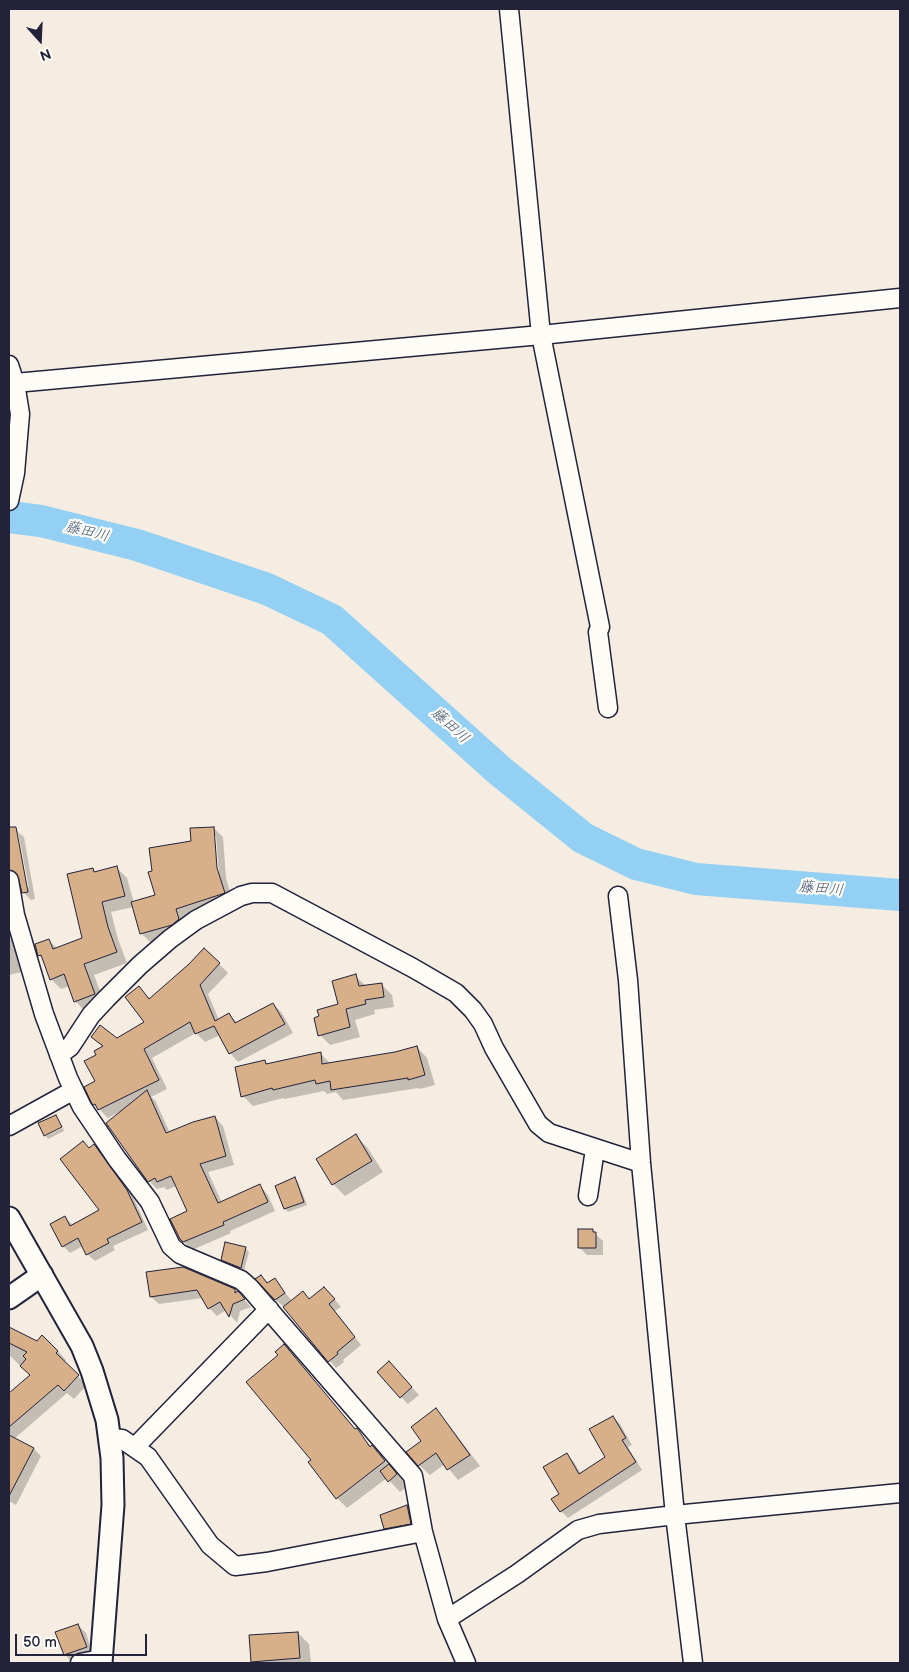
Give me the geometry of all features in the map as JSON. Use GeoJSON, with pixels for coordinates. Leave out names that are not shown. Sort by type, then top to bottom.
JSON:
{"type":"FeatureCollection","features":[{"type":"Feature","properties":{"kind":"street"},"geometry":{"type":"LineString","coordinates":[[508,9],[541,335],[600,627],[598,632],[608,708]]}},
{"type":"Feature","properties":{"kind":"street"},"geometry":{"type":"LineString","coordinates":[[15,383],[541,335],[900,298]]}},
{"type":"Feature","properties":{"kind":"street"},"geometry":{"type":"LineString","coordinates":[[9,365],[15,383],[20,414],[15,473],[9,501]]}},
{"type":"Feature","properties":{"kind":"street"},"geometry":{"type":"LineString","coordinates":[[9,880],[15,914],[44,1014],[59,1055],[82,1107],[150,1202],[171,1246],[186,1257],[241,1280],[413,1476],[423,1532],[447,1619],[466,1663]]}},
{"type":"Feature","properties":{"kind":"street"},"geometry":{"type":"LineString","coordinates":[[59,1055],[70,1047],[91,1015],[140,965],[170,938],[196,920],[236,898],[252,893],[272,893],[456,993],[473,1010],[483,1024],[494,1048],[538,1124],[549,1133],[640,1164]]}},
{"type":"Feature","properties":{"kind":"street"},"geometry":{"type":"LineString","coordinates":[[618,896],[628,980],[640,1164],[675,1515],[693,1663]]}},
{"type":"Feature","properties":{"kind":"street"},"geometry":{"type":"LineString","coordinates":[[9,1126],[74,1090]]}},
{"type":"Feature","properties":{"kind":"street"},"geometry":{"type":"LineString","coordinates":[[588,1196],[595,1149]]}},
{"type":"Feature","properties":{"kind":"street"},"geometry":{"type":"LineString","coordinates":[[9,1218],[82,1346],[102,1403],[110,1438],[113,1473],[112,1505],[101,1661],[80,1663]]}},
{"type":"Feature","properties":{"kind":"street"},"geometry":{"type":"LineString","coordinates":[[9,1298],[42,1275]]}},
{"type":"Feature","properties":{"kind":"street"},"geometry":{"type":"LineString","coordinates":[[135,1447],[269,1310]]}},
{"type":"Feature","properties":{"kind":"street"},"geometry":{"type":"LineString","coordinates":[[110,1438],[122,1439],[148,1457],[210,1545],[235,1566],[253,1565],[423,1532]]}},
{"type":"Feature","properties":{"kind":"street"},"geometry":{"type":"LineString","coordinates":[[447,1619],[517,1574],[578,1530],[599,1524],[900,1493]]}},
{"type":"Feature","properties":{"kind":"building"},"geometry":{"type":"Polygon","coordinates":[[[9,827],[16,827],[28,892],[22,893],[17,874],[9,870],[9,827]]]}},
{"type":"Feature","properties":{"kind":"building"},"geometry":{"type":"Polygon","coordinates":[[[214,827],[217,868],[225,893],[176,909],[179,919],[172,925],[140,934],[131,902],[155,895],[148,872],[152,871],[149,848],[191,841],[190,828],[214,827]]]}},
{"type":"Feature","properties":{"kind":"building"},"geometry":{"type":"Polygon","coordinates":[[[117,866],[125,896],[102,902],[117,952],[84,964],[95,994],[74,1002],[64,974],[50,980],[41,955],[38,956],[35,944],[49,939],[53,949],[82,938],[67,874],[93,868],[94,872],[117,866]]]}},
{"type":"Feature","properties":{"kind":"building"},"geometry":{"type":"Polygon","coordinates":[[[204,948],[220,963],[200,985],[215,1021],[229,1013],[235,1023],[273,1003],[285,1024],[229,1054],[214,1026],[195,1034],[190,1022],[144,1049],[159,1080],[98,1110],[95,1104],[93,1105],[91,1102],[84,1087],[95,1081],[84,1061],[96,1055],[94,1051],[103,1046],[91,1037],[100,1025],[117,1038],[144,1022],[125,997],[139,986],[149,999],[189,964],[204,948]]]}},
{"type":"Feature","properties":{"kind":"building"},"geometry":{"type":"Polygon","coordinates":[[[356,974],[359,986],[382,983],[384,997],[365,1000],[366,1004],[346,1009],[350,1027],[318,1036],[314,1018],[319,1016],[317,1010],[338,1004],[332,981],[356,974]]]}},
{"type":"Feature","properties":{"kind":"building"},"geometry":{"type":"Polygon","coordinates":[[[417,1046],[425,1075],[408,1080],[408,1078],[331,1090],[330,1081],[316,1084],[315,1080],[273,1090],[272,1088],[241,1097],[235,1067],[265,1060],[266,1064],[321,1052],[322,1064],[395,1052],[417,1046]]]}},
{"type":"Feature","properties":{"kind":"building"},"geometry":{"type":"Polygon","coordinates":[[[147,1090],[166,1133],[193,1122],[215,1116],[226,1156],[200,1164],[218,1203],[260,1184],[268,1202],[223,1222],[224,1225],[183,1242],[170,1219],[187,1211],[171,1176],[157,1182],[155,1178],[148,1182],[106,1123],[147,1090]]]}},
{"type":"Feature","properties":{"kind":"building"},"geometry":{"type":"Polygon","coordinates":[[[56,1115],[62,1127],[44,1136],[38,1123],[56,1115]]]}},
{"type":"Feature","properties":{"kind":"building"},"geometry":{"type":"Polygon","coordinates":[[[356,1134],[372,1161],[332,1185],[316,1159],[356,1134]]]}},
{"type":"Feature","properties":{"kind":"building"},"geometry":{"type":"Polygon","coordinates":[[[83,1141],[89,1148],[94,1144],[127,1190],[142,1222],[107,1239],[109,1243],[86,1255],[78,1238],[62,1247],[50,1224],[65,1216],[70,1226],[99,1210],[60,1159],[83,1141]]]}},
{"type":"Feature","properties":{"kind":"building"},"geometry":{"type":"Polygon","coordinates":[[[295,1177],[304,1202],[284,1209],[275,1186],[295,1177]]]}},
{"type":"Feature","properties":{"kind":"building"},"geometry":{"type":"Polygon","coordinates":[[[578,1229],[593,1229],[593,1232],[596,1232],[596,1248],[578,1248],[578,1229]]]}},
{"type":"Feature","properties":{"kind":"building"},"geometry":{"type":"Polygon","coordinates":[[[225,1242],[246,1247],[241,1268],[221,1260],[225,1242]]]}},
{"type":"Feature","properties":{"kind":"building"},"geometry":{"type":"Polygon","coordinates":[[[183,1267],[235,1289],[235,1293],[238,1291],[245,1299],[233,1304],[229,1317],[220,1302],[208,1309],[197,1290],[150,1297],[146,1272],[183,1267]]]}},
{"type":"Feature","properties":{"kind":"building"},"geometry":{"type":"Polygon","coordinates":[[[261,1275],[267,1283],[275,1278],[285,1293],[275,1300],[255,1279],[261,1275]]]}},
{"type":"Feature","properties":{"kind":"building"},"geometry":{"type":"Polygon","coordinates":[[[324,1287],[335,1299],[329,1304],[355,1337],[328,1362],[283,1307],[303,1291],[309,1299],[324,1287]]]}},
{"type":"Feature","properties":{"kind":"building"},"geometry":{"type":"Polygon","coordinates":[[[9,1327],[37,1341],[42,1335],[58,1351],[56,1353],[79,1375],[64,1391],[58,1385],[9,1427],[9,1393],[30,1375],[20,1366],[26,1359],[23,1356],[27,1352],[9,1343],[9,1327]]]}},
{"type":"Feature","properties":{"kind":"building"},"geometry":{"type":"Polygon","coordinates":[[[284,1344],[355,1429],[357,1428],[370,1447],[372,1445],[385,1461],[336,1499],[308,1462],[311,1460],[246,1382],[278,1355],[275,1352],[284,1344]]]}},
{"type":"Feature","properties":{"kind":"building"},"geometry":{"type":"Polygon","coordinates":[[[389,1361],[412,1387],[400,1398],[377,1372],[389,1361]]]}},
{"type":"Feature","properties":{"kind":"building"},"geometry":{"type":"Polygon","coordinates":[[[436,1408],[470,1455],[447,1470],[436,1453],[418,1466],[406,1452],[421,1441],[411,1427],[436,1408]]]}},
{"type":"Feature","properties":{"kind":"building"},"geometry":{"type":"Polygon","coordinates":[[[613,1416],[626,1438],[622,1440],[636,1462],[560,1512],[551,1499],[559,1494],[543,1467],[567,1453],[579,1474],[605,1457],[589,1429],[613,1416]]]}},
{"type":"Feature","properties":{"kind":"building"},"geometry":{"type":"Polygon","coordinates":[[[9,1435],[34,1448],[9,1496],[9,1435]]]}},
{"type":"Feature","properties":{"kind":"building"},"geometry":{"type":"Polygon","coordinates":[[[389,1464],[397,1474],[388,1482],[380,1471],[389,1464]]]}},
{"type":"Feature","properties":{"kind":"building"},"geometry":{"type":"Polygon","coordinates":[[[407,1505],[411,1524],[384,1529],[380,1515],[407,1505]]]}},
{"type":"Feature","properties":{"kind":"building"},"geometry":{"type":"Polygon","coordinates":[[[78,1624],[87,1647],[64,1655],[55,1632],[78,1624]]]}},
{"type":"Feature","properties":{"kind":"building"},"geometry":{"type":"Polygon","coordinates":[[[298,1632],[300,1658],[251,1662],[249,1635],[298,1632]]]}},
{"type":"Feature","properties":{"kind":"waterway","name":"藤田川"},"geometry":{"type":"LineString","coordinates":[[9,517],[41,521],[137,545],[267,589],[332,620],[500,771],[583,838],[636,864],[696,879],[900,895]]}}]}
